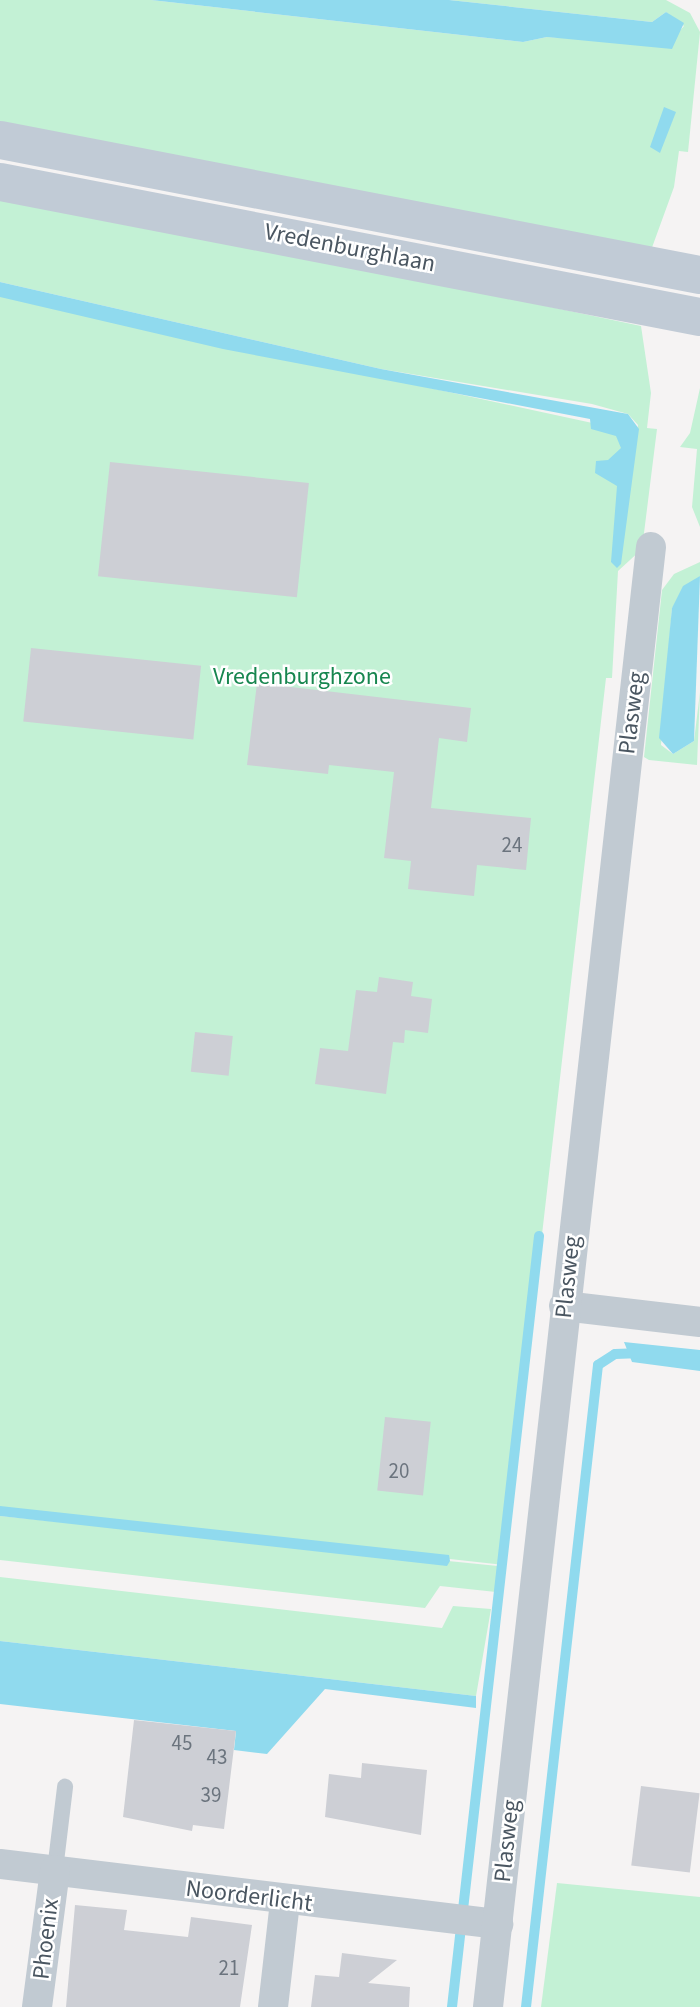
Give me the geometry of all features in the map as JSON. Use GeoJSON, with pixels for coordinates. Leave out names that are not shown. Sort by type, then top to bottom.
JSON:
{"type":"FeatureCollection","features":[{"type":"Feature","properties":{"kind":"street","name":"Vredenburghlaan"},"geometry":{"type":"LineString","coordinates":[[0,140],[652,262],[700,275]]}},
{"type":"Feature","properties":{"kind":"street","name":"Vredenburghlaan"},"geometry":{"type":"LineString","coordinates":[[0,182],[646,304],[700,317]]}},
{"type":"Feature","properties":{"kind":"street","name":"Plasweg"},"geometry":{"type":"LineString","coordinates":[[488,2007],[651,547]]}},
{"type":"Feature","properties":{"kind":"street"},"geometry":{"type":"LineString","coordinates":[[565,1306],[700,1322]]}},
{"type":"Feature","properties":{"kind":"street","name":"Noorderlicht"},"geometry":{"type":"LineString","coordinates":[[0,1864],[285,1902],[498,1924]]}},
{"type":"Feature","properties":{"kind":"street","name":"Phoenix"},"geometry":{"type":"LineString","coordinates":[[37,2007],[55,1870]]}},
{"type":"Feature","properties":{"kind":"street"},"geometry":{"type":"LineString","coordinates":[[273,2007],[285,1902]]}},
{"type":"Feature","properties":{"kind":"lane"},"geometry":{"type":"LineString","coordinates":[[55,1870],[65,1787]]}},
{"type":"Feature","properties":{"kind":"green space"},"geometry":{"type":"Polygon","coordinates":[[[0,0],[151,0],[523,42],[547,37],[668,44],[684,26],[666,12],[652,22],[449,0],[666,0],[690,13],[700,32],[688,152],[679,151],[674,187],[650,253],[0,129],[0,0]]]}},
{"type":"Feature","properties":{"kind":"green space","name":"Vredenburghzone"},"geometry":{"type":"Polygon","coordinates":[[[0,191],[641,326],[651,393],[647,428],[657,429],[642,549],[618,571],[612,678],[606,678],[504,1565],[0,1509],[0,295],[634,432],[618,566],[638,425],[628,414],[592,404],[381,369],[0,282],[0,191]]]}},
{"type":"Feature","properties":{"kind":"green space"},"geometry":{"type":"Polygon","coordinates":[[[700,388],[700,527],[692,507],[697,449],[680,447],[690,433],[700,388]]]}},
{"type":"Feature","properties":{"kind":"green space"},"geometry":{"type":"Polygon","coordinates":[[[700,562],[700,576],[672,608],[661,745],[673,754],[694,741],[700,692],[697,765],[649,760],[644,757],[662,590],[674,574],[700,562]]]}},
{"type":"Feature","properties":{"kind":"green space"},"geometry":{"type":"Polygon","coordinates":[[[0,1516],[498,1566],[496,1592],[440,1586],[425,1608],[0,1560],[0,1516]]]}},
{"type":"Feature","properties":{"kind":"green space"},"geometry":{"type":"Polygon","coordinates":[[[0,1577],[442,1628],[453,1606],[491,1609],[476,1696],[0,1641],[0,1577]]]}},
{"type":"Feature","properties":{"kind":"green space"},"geometry":{"type":"Polygon","coordinates":[[[557,1883],[700,1897],[700,2007],[541,2007],[557,1883]]]}},
{"type":"Feature","properties":{"kind":"water"},"geometry":{"type":"Polygon","coordinates":[[[151,0],[449,0],[652,22],[666,12],[684,23],[672,49],[547,37],[523,42],[151,0]]]}},
{"type":"Feature","properties":{"kind":"water"},"geometry":{"type":"Polygon","coordinates":[[[664,107],[676,112],[660,153],[650,147],[664,107]]]}},
{"type":"Feature","properties":{"kind":"water"},"geometry":{"type":"Polygon","coordinates":[[[0,282],[381,369],[628,414],[639,429],[621,564],[617,568],[611,562],[617,486],[595,473],[596,461],[608,460],[621,448],[616,436],[591,429],[590,419],[223,349],[0,297],[0,282]]]}},
{"type":"Feature","properties":{"kind":"water"},"geometry":{"type":"Polygon","coordinates":[[[700,576],[694,741],[673,754],[659,738],[672,608],[683,586],[700,576]]]}},
{"type":"Feature","properties":{"kind":"water"},"geometry":{"type":"Polygon","coordinates":[[[624,1342],[700,1350],[700,1371],[632,1362],[624,1342]]]}},
{"type":"Feature","properties":{"kind":"water"},"geometry":{"type":"Polygon","coordinates":[[[0,1506],[449,1555],[450,1561],[447,1566],[0,1516],[0,1506]]]}},
{"type":"Feature","properties":{"kind":"water"},"geometry":{"type":"Polygon","coordinates":[[[0,1641],[476,1696],[476,1708],[325,1689],[267,1754],[234,1750],[236,1731],[0,1704],[0,1641]]]}},
{"type":"Feature","properties":{"kind":"building"},"geometry":{"type":"Polygon","coordinates":[[[110,462],[309,483],[297,597],[98,576],[110,462]]]}},
{"type":"Feature","properties":{"kind":"building"},"geometry":{"type":"Polygon","coordinates":[[[31,648],[201,666],[193,739],[23,722],[31,648]]]}},
{"type":"Feature","properties":{"kind":"building"},"geometry":{"type":"Polygon","coordinates":[[[257,683],[471,708],[467,742],[439,738],[431,808],[531,818],[526,870],[477,865],[474,896],[408,889],[411,861],[384,858],[394,772],[329,765],[328,774],[247,765],[257,683]]]}},
{"type":"Feature","properties":{"kind":"building"},"geometry":{"type":"Polygon","coordinates":[[[379,977],[413,982],[411,996],[432,999],[428,1033],[405,1030],[404,1043],[393,1042],[386,1094],[315,1084],[320,1048],[348,1051],[356,990],[377,992],[379,977]]]}},
{"type":"Feature","properties":{"kind":"building"},"geometry":{"type":"Polygon","coordinates":[[[195,1032],[233,1036],[229,1076],[191,1072],[195,1032]]]}},
{"type":"Feature","properties":{"kind":"building"},"geometry":{"type":"Polygon","coordinates":[[[385,1417],[431,1422],[423,1495],[377,1491],[385,1417]]]}},
{"type":"Feature","properties":{"kind":"building"},"geometry":{"type":"Polygon","coordinates":[[[134,1720],[236,1731],[224,1829],[193,1825],[192,1831],[123,1817],[134,1720]]]}},
{"type":"Feature","properties":{"kind":"building"},"geometry":{"type":"Polygon","coordinates":[[[362,1763],[427,1770],[421,1835],[325,1817],[329,1774],[361,1778],[362,1763]]]}},
{"type":"Feature","properties":{"kind":"building"},"geometry":{"type":"Polygon","coordinates":[[[641,1786],[700,1793],[690,1873],[631,1865],[641,1786]]]}},
{"type":"Feature","properties":{"kind":"building"},"geometry":{"type":"Polygon","coordinates":[[[75,1905],[127,1910],[124,1930],[188,1937],[191,1917],[252,1925],[240,2007],[66,2007],[75,1905]]]}},
{"type":"Feature","properties":{"kind":"building"},"geometry":{"type":"Polygon","coordinates":[[[342,1953],[397,1960],[368,1983],[410,1987],[409,2007],[311,2007],[315,1975],[339,1977],[342,1953]]]}},
{"type":"Feature","properties":{"kind":"waterway"},"geometry":{"type":"LineString","coordinates":[[452,2007],[539,1236]]}},
{"type":"Feature","properties":{"kind":"waterway"},"geometry":{"type":"LineString","coordinates":[[526,2007],[598,1365],[615,1354],[642,1353]]}}]}
